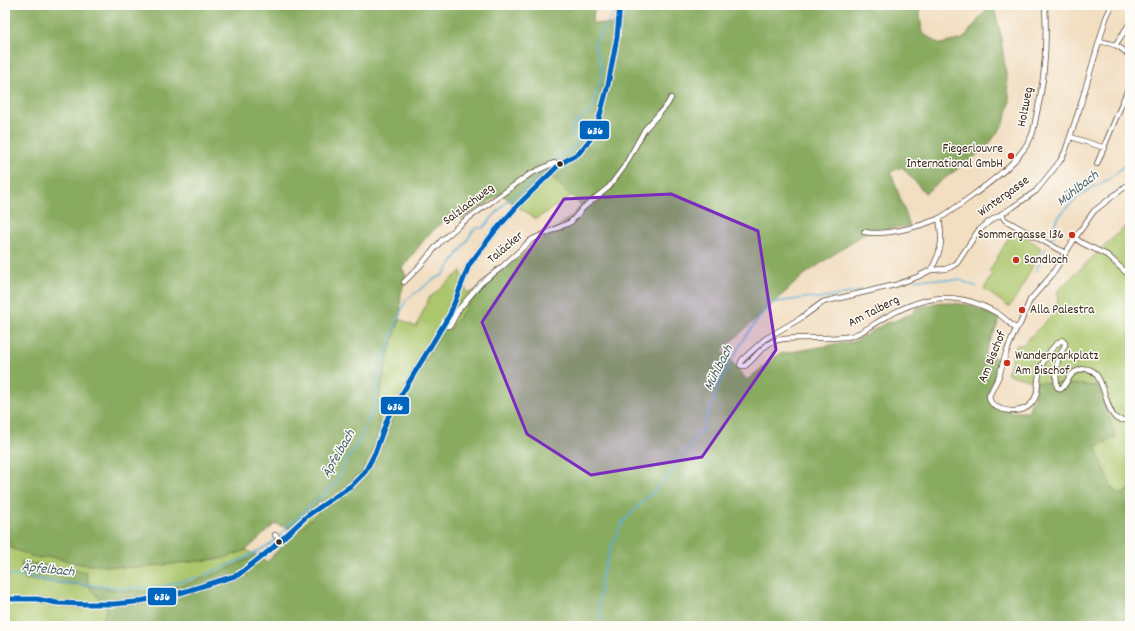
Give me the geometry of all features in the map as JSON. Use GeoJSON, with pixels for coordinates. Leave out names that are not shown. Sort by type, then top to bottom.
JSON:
{"type":"FeatureCollection","features":[{"type":"Feature","properties":{"kind":"street","name":"Taläcker"},"geometry":{"type":"LineString","coordinates":[[620,5],[617,37],[608,85],[592,137],[579,153],[560,164],[519,204],[495,231],[469,265],[450,314],[444,324],[450,326],[459,309],[482,283],[531,240],[571,222],[583,208],[609,187],[624,167],[645,129],[667,105],[671,98]]}},
{"type":"Feature","properties":{"kind":"street","name":"Holzweg"},"geometry":{"type":"LineString","coordinates":[[864,232],[888,232],[939,218],[970,197],[1002,172],[1027,144],[1032,134],[1039,106],[1043,72],[1046,20],[1045,5]]}},
{"type":"Feature","properties":{"kind":"street","name":"Wintergasse"},"geometry":{"type":"LineString","coordinates":[[742,366],[740,363],[742,360],[765,339],[801,318],[823,302],[895,285],[931,270],[951,267],[957,262],[978,230],[1038,189],[1060,161],[1065,152],[1071,137],[1106,18],[1112,5]]}},
{"type":"Feature","properties":{"kind":"street"},"geometry":{"type":"LineString","coordinates":[[1116,44],[1130,23]]}},
{"type":"Feature","properties":{"kind":"street"},"geometry":{"type":"LineString","coordinates":[[1099,41],[1116,44],[1124,49],[1130,57]]}},
{"type":"Feature","properties":{"kind":"street"},"geometry":{"type":"LineString","coordinates":[[1097,164],[1105,148],[1130,84]]}},
{"type":"Feature","properties":{"kind":"street"},"geometry":{"type":"LineString","coordinates":[[1071,137],[1105,148]]}},
{"type":"Feature","properties":{"kind":"street","name":"Salzlachweg"},"geometry":{"type":"LineString","coordinates":[[404,282],[441,241],[463,222],[530,174],[554,163],[560,164]]}},
{"type":"Feature","properties":{"kind":"street"},"geometry":{"type":"LineString","coordinates":[[1016,329],[1020,324],[1030,300],[1051,276],[1094,211],[1130,183]]}},
{"type":"Feature","properties":{"kind":"street"},"geometry":{"type":"LineString","coordinates":[[1001,214],[1005,220],[1065,253]]}},
{"type":"Feature","properties":{"kind":"street"},"geometry":{"type":"LineString","coordinates":[[931,270],[938,257],[942,242],[939,218]]}},
{"type":"Feature","properties":{"kind":"street"},"geometry":{"type":"LineString","coordinates":[[1075,238],[1082,243],[1107,254],[1130,276]]}},
{"type":"Feature","properties":{"kind":"street","name":"Am Talberg"},"geometry":{"type":"LineString","coordinates":[[742,366],[749,363],[763,347],[771,342],[787,339],[838,338],[853,336],[889,315],[920,302],[941,298],[964,299],[974,302],[998,314],[1016,329]]}},
{"type":"Feature","properties":{"kind":"street"},"geometry":{"type":"LineString","coordinates":[[5,599],[37,599],[57,603],[77,604],[114,604],[136,602],[180,593],[238,576],[307,516],[352,485],[365,472],[375,453],[388,417],[444,324]]}},
{"type":"Feature","properties":{"kind":"street","name":"Am Bischof"},"geometry":{"type":"LineString","coordinates":[[1016,329],[1006,353],[999,376],[989,396],[991,403],[996,407],[1008,411],[1018,411],[1028,408],[1035,398],[1040,369],[1054,347],[1062,340],[1065,345],[1058,359],[1056,373],[1057,387],[1061,389],[1063,388],[1066,380],[1075,372],[1088,369],[1092,371],[1099,379],[1114,415],[1117,419],[1126,420]]}},
{"type":"Feature","properties":{"kind":"street"},"geometry":{"type":"LineString","coordinates":[[275,535],[281,540]]}},
{"type":"Feature","properties":{"kind":"highlighted area"},"geometry":{"type":"Polygon","coordinates":[[[671,194],[758,231],[776,350],[702,457],[591,475],[527,434],[482,322],[564,199],[671,194]]]}},
{"type":"Feature","properties":{"kind":"green space"},"geometry":{"type":"Polygon","coordinates":[[[5,5],[595,5],[592,23],[619,25],[622,5],[919,5],[922,33],[940,44],[963,39],[990,5],[993,5],[1000,31],[1010,102],[1004,124],[986,148],[925,193],[902,167],[891,172],[910,226],[866,232],[804,275],[722,350],[747,380],[779,354],[855,341],[886,323],[913,313],[917,307],[941,302],[970,305],[1000,319],[985,353],[1000,360],[988,395],[993,404],[1013,412],[1028,412],[1034,395],[1036,382],[1098,386],[1116,438],[1095,446],[1113,490],[1121,495],[1130,489],[1130,626],[100,626],[107,609],[89,586],[128,591],[156,590],[186,584],[215,574],[256,555],[267,562],[286,541],[371,466],[395,413],[444,328],[450,329],[480,288],[574,214],[581,206],[547,172],[514,204],[501,194],[462,219],[452,214],[428,235],[402,268],[406,276],[401,294],[400,319],[388,355],[377,411],[381,426],[371,454],[360,474],[288,528],[275,524],[246,550],[224,558],[136,568],[81,564],[51,557],[37,558],[11,548],[5,536],[5,5]]]}},
{"type":"Feature","properties":{"kind":"green space"},"geometry":{"type":"Polygon","coordinates":[[[547,172],[570,195],[570,197],[536,219],[514,204],[547,172]]]}},
{"type":"Feature","properties":{"kind":"green space"},"geometry":{"type":"Polygon","coordinates":[[[1130,222],[1130,489],[1121,495],[1113,490],[1094,446],[1036,382],[1007,374],[1016,345],[1022,345],[1057,310],[1058,290],[1130,222]]]}},
{"type":"Feature","properties":{"kind":"green space","name":"Sandloch"},"geometry":{"type":"Polygon","coordinates":[[[1014,228],[1041,248],[1020,292],[1009,307],[984,289],[992,274],[989,272],[1014,228]]]}},
{"type":"Feature","properties":{"kind":"green space"},"geometry":{"type":"Polygon","coordinates":[[[461,271],[467,293],[477,291],[476,294],[450,329],[443,328],[395,413],[371,466],[293,535],[288,528],[360,474],[381,427],[376,411],[388,355],[400,319],[416,327],[429,298],[461,271]]]}},
{"type":"Feature","properties":{"kind":"green space"},"geometry":{"type":"Polygon","coordinates":[[[5,536],[11,548],[37,558],[51,557],[81,564],[136,568],[224,558],[246,550],[256,555],[215,574],[186,584],[156,590],[135,591],[89,586],[108,609],[100,626],[5,626],[5,536]],[[21,562],[46,582],[88,585],[86,572],[21,562]]]}},
{"type":"Feature","properties":{"kind":"green space"},"geometry":{"type":"Polygon","coordinates":[[[21,562],[86,572],[89,586],[24,579],[21,562]]]}},
{"type":"Feature","properties":{"kind":"waterway","name":"Äpfelbach"},"geometry":{"type":"LineString","coordinates":[[550,163],[576,144],[572,130],[573,125],[593,109],[594,100],[601,78],[599,57],[594,44],[612,16],[615,5]]}},
{"type":"Feature","properties":{"kind":"waterway","name":"Mühlbach"},"geometry":{"type":"LineString","coordinates":[[1050,242],[1055,232],[1054,225],[1065,210],[1086,191],[1102,183],[1113,175],[1130,159]]}},
{"type":"Feature","properties":{"kind":"waterway","name":"Äpfelbach"},"geometry":{"type":"LineString","coordinates":[[5,575],[21,576],[53,582],[125,588],[159,587],[202,576],[243,559],[271,544],[290,524],[335,484],[347,459],[360,440],[375,404],[380,371],[406,300],[434,279],[443,275],[472,232],[476,228],[483,228],[507,201],[526,188],[544,170]]}},
{"type":"Feature","properties":{"kind":"waterway","name":"Mühlbach"},"geometry":{"type":"LineString","coordinates":[[1036,271],[1046,248]]}},
{"type":"Feature","properties":{"kind":"waterway","name":"Mühlbach"},"geometry":{"type":"LineString","coordinates":[[915,280],[960,280],[977,287]]}},
{"type":"Feature","properties":{"kind":"waterway","name":"Mühlbach"},"geometry":{"type":"LineString","coordinates":[[601,626],[599,603],[601,578],[612,545],[623,522],[670,474],[686,449],[702,430],[720,383],[733,358],[745,337],[770,303],[812,297],[819,299],[866,290]]}},
{"type":"Feature","properties":{"kind":"transit line","name":"636"},"geometry":{"type":"LineString","coordinates":[[5,599],[37,599],[57,603],[84,604],[135,602],[180,593],[238,575],[270,550],[307,516],[352,485],[365,472],[375,453],[388,417],[450,314],[469,265],[495,231],[519,204],[560,164],[579,153],[592,137],[599,119],[608,85],[617,37],[620,5]]}},
{"type":"Feature","properties":{"kind":"place","name":"Fiegerlouvre International GmbH"},"geometry":{"type":"Point","coordinates":[1011,156]}},
{"type":"Feature","properties":{"kind":"place","name":"Sommergasse 136"},"geometry":{"type":"Point","coordinates":[1072,235]}},
{"type":"Feature","properties":{"kind":"place","name":"Sandloch"},"geometry":{"type":"Point","coordinates":[1016,260]}},
{"type":"Feature","properties":{"kind":"place","name":"Alla Palestra"},"geometry":{"type":"Point","coordinates":[1022,310]}},
{"type":"Feature","properties":{"kind":"place","name":"Wanderparkplatz Am Bischof"},"geometry":{"type":"Point","coordinates":[1007,363]}}]}
